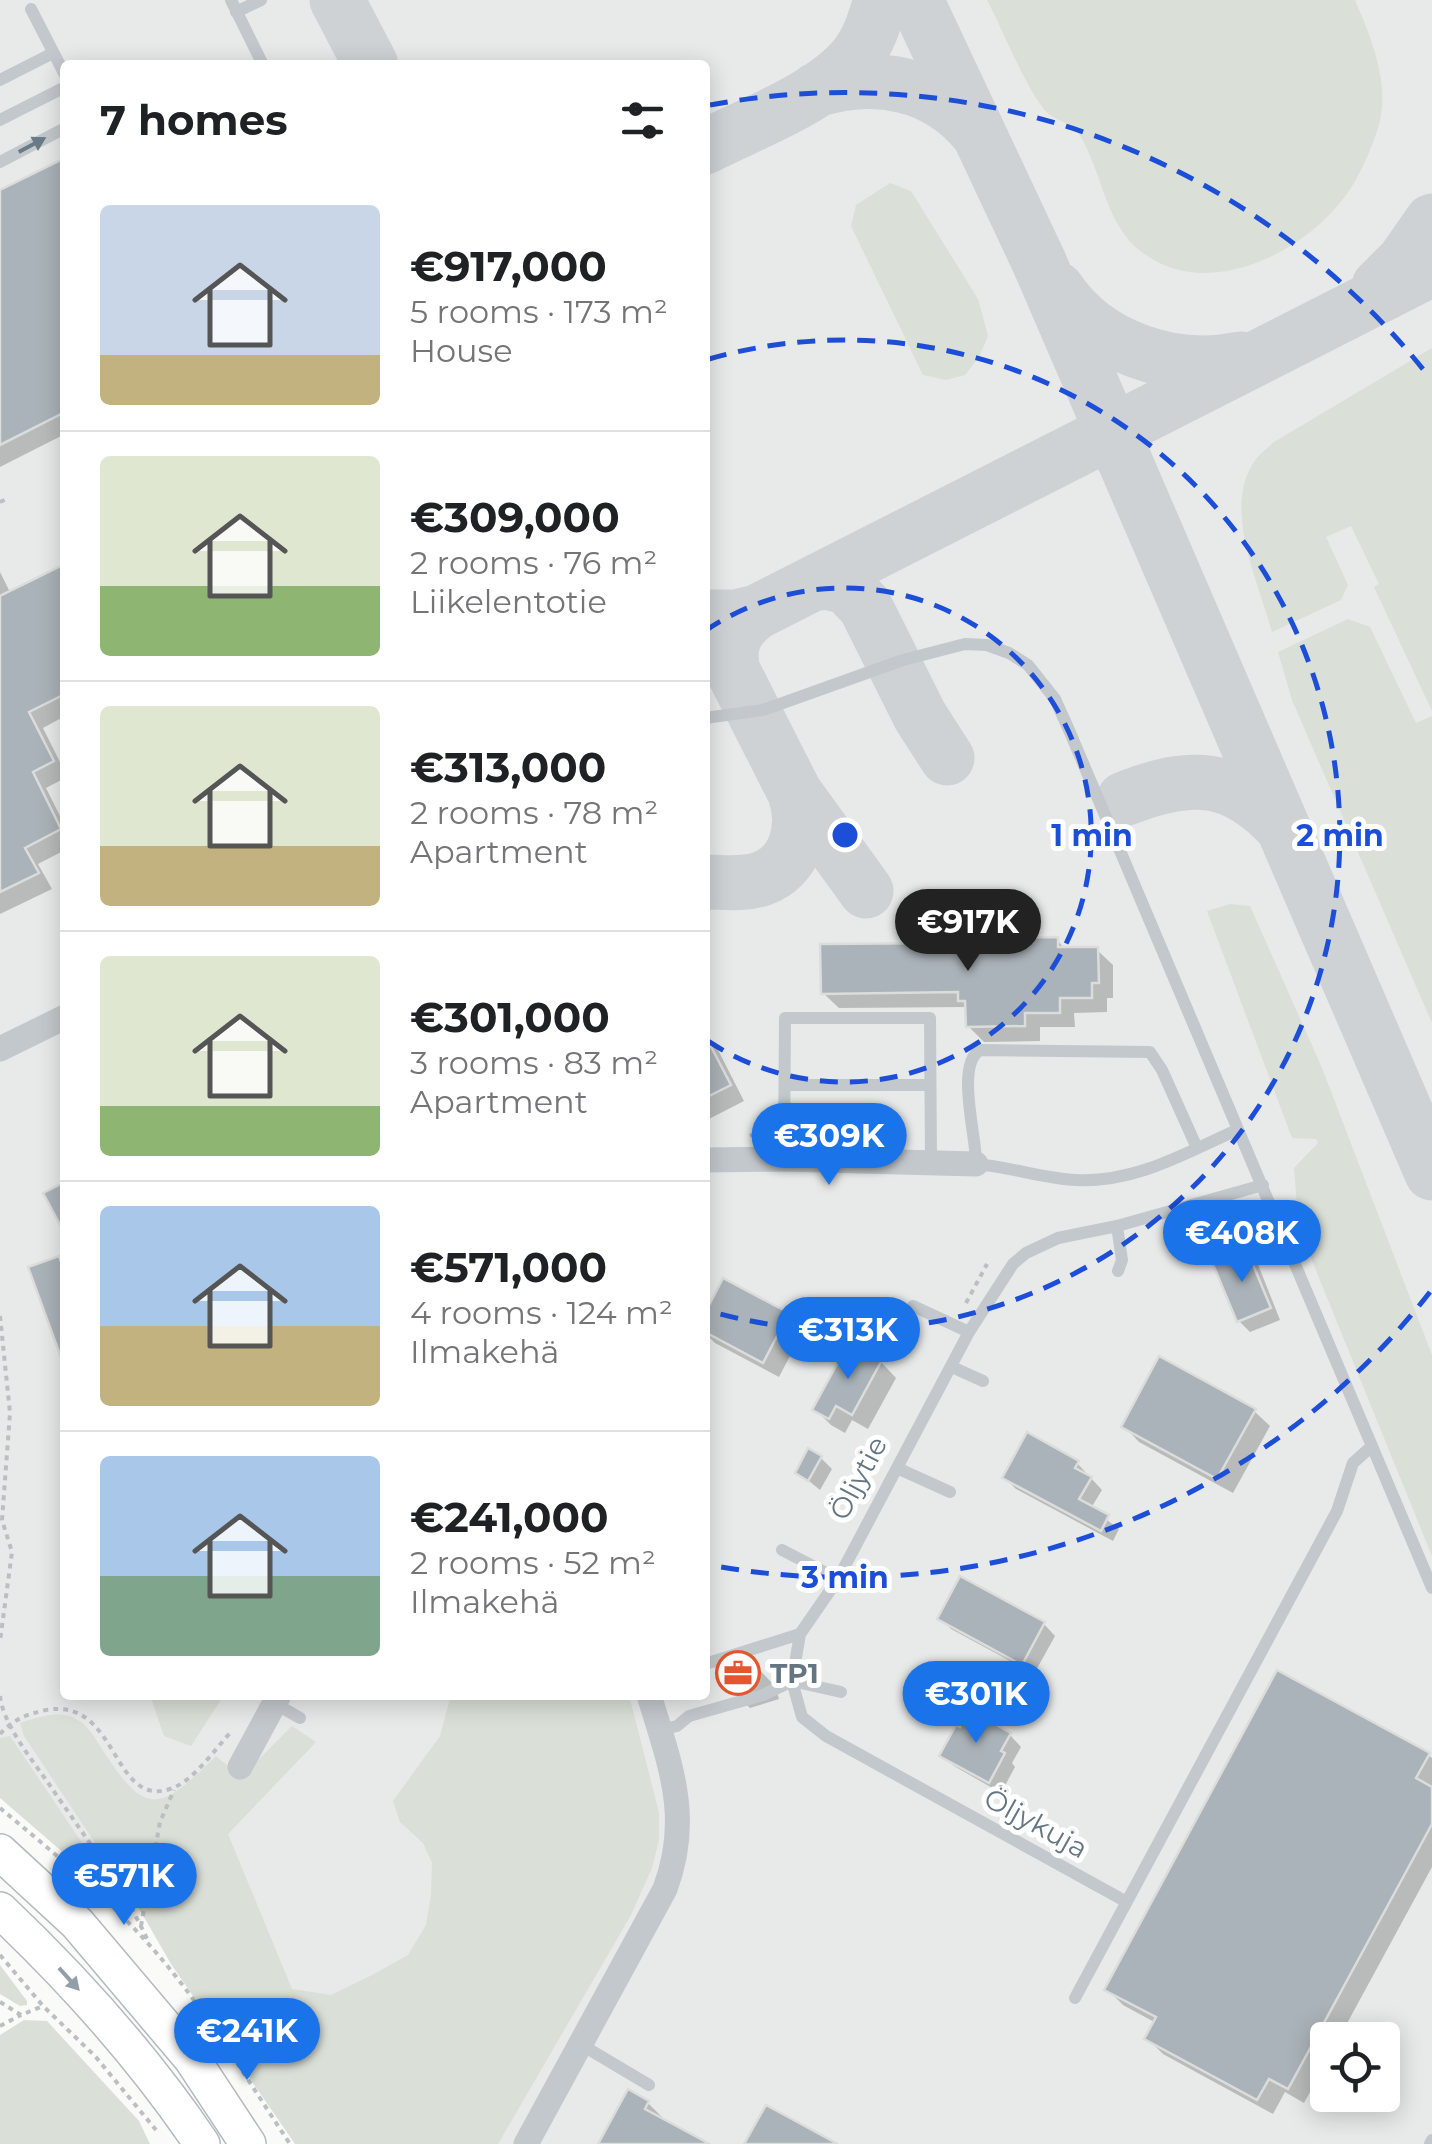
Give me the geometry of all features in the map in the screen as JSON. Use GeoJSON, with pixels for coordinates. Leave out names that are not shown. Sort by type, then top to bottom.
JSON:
{"type":"FeatureCollection","features":[{"type":"Feature","properties":{"kind":"main road"},"geometry":{"type":"LineString","coordinates":[[0,1852],[77,1923],[192,2059],[248,2144]]}},
{"type":"Feature","properties":{"kind":"main road"},"geometry":{"type":"LineString","coordinates":[[0,1910],[48,1955],[161,2083],[202,2144]]}},
{"type":"Feature","properties":{"kind":"street"},"geometry":{"type":"LineString","coordinates":[[0,1049],[60,1019]]}},
{"type":"Feature","properties":{"kind":"street"},"geometry":{"type":"LineString","coordinates":[[710,1160],[976,1164]]}},
{"type":"Feature","properties":{"kind":"street"},"geometry":{"type":"LineString","coordinates":[[240,1767],[276,1700]]}},
{"type":"Feature","properties":{"kind":"street"},"geometry":{"type":"LineString","coordinates":[[526,2144],[665,1888],[677,1856],[679,1813],[651,1700]]}},
{"type":"Feature","properties":{"kind":"lane"},"geometry":{"type":"LineString","coordinates":[[260,0],[234,6],[261,60]]}},
{"type":"Feature","properties":{"kind":"lane"},"geometry":{"type":"LineString","coordinates":[[31,9],[60,65]]}},
{"type":"Feature","properties":{"kind":"lane"},"geometry":{"type":"LineString","coordinates":[[0,80],[54,53]]}},
{"type":"Feature","properties":{"kind":"lane"},"geometry":{"type":"LineString","coordinates":[[0,120],[60,89]]}},
{"type":"Feature","properties":{"kind":"lane"},"geometry":{"type":"LineString","coordinates":[[0,162],[60,131]]}},
{"type":"Feature","properties":{"kind":"lane"},"geometry":{"type":"LineString","coordinates":[[710,717],[763,710],[903,660],[965,644],[987,645],[1010,653],[1043,680],[1055,699],[1432,1588]]}},
{"type":"Feature","properties":{"kind":"lane"},"geometry":{"type":"LineString","coordinates":[[784,1159],[785,1018],[930,1018],[931,1163]]}},
{"type":"Feature","properties":{"kind":"lane"},"geometry":{"type":"LineString","coordinates":[[1196,1148],[1162,1070],[1150,1052],[980,1050],[973,1054],[969,1064],[969,1111],[976,1164],[1074,1180],[1100,1180],[1132,1175],[1196,1148],[1237,1130]]}},
{"type":"Feature","properties":{"kind":"lane"},"geometry":{"type":"LineString","coordinates":[[784,1085],[930,1085]]}},
{"type":"Feature","properties":{"kind":"lane","name":"Öljytie"},"geometry":{"type":"LineString","coordinates":[[792,1681],[800,1634],[838,1579],[969,1332],[1002,1279],[1026,1253],[1058,1238],[1117,1226],[1263,1185]]}},
{"type":"Feature","properties":{"kind":"lane"},"geometry":{"type":"LineString","coordinates":[[1117,1226],[1121,1248],[1118,1270]]}},
{"type":"Feature","properties":{"kind":"lane"},"geometry":{"type":"LineString","coordinates":[[913,1306],[969,1332]]}},
{"type":"Feature","properties":{"kind":"lane"},"geometry":{"type":"LineString","coordinates":[[952,1367],[983,1381]]}},
{"type":"Feature","properties":{"kind":"lane"},"geometry":{"type":"LineString","coordinates":[[1075,1998],[1336,1511],[1353,1464],[1372,1446]]}},
{"type":"Feature","properties":{"kind":"lane"},"geometry":{"type":"LineString","coordinates":[[897,1468],[950,1492]]}},
{"type":"Feature","properties":{"kind":"lane"},"geometry":{"type":"LineString","coordinates":[[782,1550],[838,1579]]}},
{"type":"Feature","properties":{"kind":"lane"},"geometry":{"type":"LineString","coordinates":[[710,1662],[800,1634]]}},
{"type":"Feature","properties":{"kind":"lane"},"geometry":{"type":"LineString","coordinates":[[660,1730],[677,1726],[689,1716],[763,1695],[792,1681],[841,1692]]}},
{"type":"Feature","properties":{"kind":"lane","name":"Öljykuja"},"geometry":{"type":"LineString","coordinates":[[792,1681],[802,1717],[826,1736],[1125,1901]]}},
{"type":"Feature","properties":{"kind":"lane"},"geometry":{"type":"LineString","coordinates":[[278,1700],[300,1718]]}},
{"type":"Feature","properties":{"kind":"lane"},"geometry":{"type":"LineString","coordinates":[[580,2044],[649,2085]]}},
{"type":"Feature","properties":{"kind":"path"},"geometry":{"type":"LineString","coordinates":[[0,502],[7,499]]}},
{"type":"Feature","properties":{"kind":"path"},"geometry":{"type":"LineString","coordinates":[[739,1140],[758,1132],[768,1118]]}},
{"type":"Feature","properties":{"kind":"path"},"geometry":{"type":"LineString","coordinates":[[0,1316],[10,1413],[1,1522],[12,1552],[0,1641]]}},
{"type":"Feature","properties":{"kind":"path"},"geometry":{"type":"LineString","coordinates":[[0,1696],[1,1709],[18,1738],[109,1871],[152,1947]]}},
{"type":"Feature","properties":{"kind":"path"},"geometry":{"type":"LineString","coordinates":[[0,1734],[11,1722],[27,1714],[75,1710],[92,1720],[130,1779],[144,1788],[164,1792],[176,1787]]}},
{"type":"Feature","properties":{"kind":"path"},"geometry":{"type":"LineString","coordinates":[[142,1926],[160,1822],[176,1787],[233,1730]]}},
{"type":"Feature","properties":{"kind":"path"},"geometry":{"type":"LineString","coordinates":[[0,1808],[74,1870],[152,1947],[192,1998],[290,2144]]}},
{"type":"Feature","properties":{"kind":"path"},"geometry":{"type":"LineString","coordinates":[[0,1955],[43,2006],[96,2056],[156,2129]]}},
{"type":"Feature","properties":{"kind":"path"},"geometry":{"type":"LineString","coordinates":[[0,2002],[21,2015]]}},
{"type":"Feature","properties":{"kind":"path"},"geometry":{"type":"LineString","coordinates":[[0,2026],[43,2006]]}},
{"type":"Feature","properties":{"kind":"shaded area"},"geometry":{"type":"Polygon","coordinates":[[[0,0],[1432,0],[1432,2144],[330,2144],[187,1928],[0,1789],[0,0]]]}},
{"type":"Feature","properties":{"kind":"shaded area"},"geometry":{"type":"Polygon","coordinates":[[[987,0],[1355,0],[1381,81],[1377,131],[1348,192],[1303,237],[1251,265],[1223,272],[1195,273],[1168,267],[1143,253],[1120,228],[1079,134],[1051,115],[1035,97],[987,0]]]}},
{"type":"Feature","properties":{"kind":"shaded area"},"geometry":{"type":"Polygon","coordinates":[[[890,183],[911,191],[978,299],[988,336],[965,375],[946,380],[923,375],[851,226],[856,205],[890,183]]]}},
{"type":"Feature","properties":{"kind":"shaded area"},"geometry":{"type":"Polygon","coordinates":[[[1432,348],[1432,711],[1374,587],[1379,584],[1351,526],[1326,537],[1348,585],[1341,600],[1272,632],[1247,548],[1241,504],[1252,465],[1274,442],[1432,348]]]}},
{"type":"Feature","properties":{"kind":"shaded area"},"geometry":{"type":"Polygon","coordinates":[[[1348,619],[1370,627],[1416,723],[1432,716],[1432,1023],[1292,700],[1278,652],[1348,619]]]}},
{"type":"Feature","properties":{"kind":"shaded area"},"geometry":{"type":"Polygon","coordinates":[[[1230,904],[1250,906],[1322,1068],[1432,1355],[1432,1556],[1304,1241],[1294,1168],[1318,1143],[1316,1139],[1292,1138],[1207,911],[1230,904]]]}},
{"type":"Feature","properties":{"kind":"shaded area"},"geometry":{"type":"Polygon","coordinates":[[[152,1700],[221,1700],[191,1746],[164,1736],[152,1700]]]}},
{"type":"Feature","properties":{"kind":"shaded area"},"geometry":{"type":"Polygon","coordinates":[[[450,1700],[630,1700],[659,1813],[659,1840],[652,1868],[631,1915],[498,2144],[295,2144],[171,1964],[24,1736],[20,1723],[54,1715],[79,1720],[129,1786],[154,1799],[180,1789],[216,1756],[241,1777],[292,1726],[316,1742],[228,1834],[292,1989],[331,1995],[408,1955],[426,1925],[432,1863],[423,1843],[400,1822],[393,1801],[440,1736],[450,1700]]]}},
{"type":"Feature","properties":{"kind":"shaded area"},"geometry":{"type":"Polygon","coordinates":[[[10,1736],[129,1917],[0,1798],[0,1738],[10,1736]]]}},
{"type":"Feature","properties":{"kind":"shaded area"},"geometry":{"type":"Polygon","coordinates":[[[0,1965],[27,2005],[20,2006],[0,1994],[0,1965]]]}},
{"type":"Feature","properties":{"kind":"shaded area"},"geometry":{"type":"Polygon","coordinates":[[[24,2020],[47,2021],[139,2121],[150,2144],[0,2144],[0,2035],[24,2020]]]}},
{"type":"Feature","properties":{"kind":"building"},"geometry":{"type":"Polygon","coordinates":[[[60,160],[60,415],[0,445],[0,190],[60,160]]]}},
{"type":"Feature","properties":{"kind":"building"},"geometry":{"type":"Polygon","coordinates":[[[60,566],[60,696],[29,712],[54,761],[33,772],[60,830],[25,848],[39,873],[0,892],[0,596],[60,566]]]}},
{"type":"Feature","properties":{"kind":"building"},"geometry":{"type":"Polygon","coordinates":[[[1058,937],[1058,947],[1098,947],[1099,983],[1092,983],[1092,998],[1060,998],[1060,1013],[1025,1013],[1025,1026],[966,1027],[965,1001],[958,1001],[958,992],[821,994],[820,944],[1058,937]]]}},
{"type":"Feature","properties":{"kind":"building"},"geometry":{"type":"Polygon","coordinates":[[[710,1045],[731,1085],[710,1096],[710,1045]]]}},
{"type":"Feature","properties":{"kind":"building"},"geometry":{"type":"Polygon","coordinates":[[[60,1184],[60,1225],[43,1193],[60,1184]]]}},
{"type":"Feature","properties":{"kind":"building"},"geometry":{"type":"Polygon","coordinates":[[[1246,1248],[1271,1308],[1237,1322],[1212,1262],[1246,1248]]]}},
{"type":"Feature","properties":{"kind":"building"},"geometry":{"type":"Polygon","coordinates":[[[59,1256],[60,1355],[28,1267],[59,1256]]]}},
{"type":"Feature","properties":{"kind":"building"},"geometry":{"type":"Polygon","coordinates":[[[723,1278],[789,1313],[763,1363],[710,1335],[710,1303],[723,1278]]]}},
{"type":"Feature","properties":{"kind":"building"},"geometry":{"type":"Polygon","coordinates":[[[849,1342],[882,1360],[852,1415],[836,1406],[829,1419],[812,1410],[849,1342]]]}},
{"type":"Feature","properties":{"kind":"building"},"geometry":{"type":"Polygon","coordinates":[[[1159,1356],[1256,1409],[1217,1479],[1121,1427],[1159,1356]]]}},
{"type":"Feature","properties":{"kind":"building"},"geometry":{"type":"Polygon","coordinates":[[[1027,1432],[1079,1461],[1075,1468],[1092,1477],[1079,1499],[1109,1515],[1101,1531],[1002,1478],[1027,1432]]]}},
{"type":"Feature","properties":{"kind":"building"},"geometry":{"type":"Polygon","coordinates":[[[808,1448],[822,1456],[808,1481],[795,1473],[808,1448]]]}},
{"type":"Feature","properties":{"kind":"building"},"geometry":{"type":"Polygon","coordinates":[[[960,1576],[1045,1622],[1022,1665],[937,1619],[960,1576]]]}},
{"type":"Feature","properties":{"kind":"building","name":"TP1"},"geometry":{"type":"Polygon","coordinates":[[[752,1660],[757,1676],[724,1686],[719,1670],[752,1660]]]}},
{"type":"Feature","properties":{"kind":"building"},"geometry":{"type":"Polygon","coordinates":[[[1277,1670],[1430,1753],[1416,1778],[1432,1787],[1432,1824],[1324,2022],[1310,2022],[1310,2049],[1288,2089],[1269,2079],[1257,2100],[1144,2039],[1156,2017],[1104,1990],[1277,1670]]]}},
{"type":"Feature","properties":{"kind":"building"},"geometry":{"type":"Polygon","coordinates":[[[969,1710],[1011,1733],[989,1783],[939,1756],[969,1710]]]}},
{"type":"Feature","properties":{"kind":"building"},"geometry":{"type":"Polygon","coordinates":[[[628,2089],[649,2101],[645,2109],[710,2144],[598,2144],[628,2089]]]}},
{"type":"Feature","properties":{"kind":"building"},"geometry":{"type":"Polygon","coordinates":[[[766,2105],[838,2144],[744,2144],[766,2105]]]}},
{"type":"Feature","properties":{"kind":"taxiway"},"geometry":{"type":"LineString","coordinates":[[337,0],[368,60]]}},
{"type":"Feature","properties":{"kind":"taxiway"},"geometry":{"type":"LineString","coordinates":[[710,145],[785,109],[841,72],[864,45],[881,0]]}},
{"type":"Feature","properties":{"kind":"taxiway"},"geometry":{"type":"LineString","coordinates":[[916,0],[1039,262],[1432,1173]]}},
{"type":"Feature","properties":{"kind":"taxiway"},"geometry":{"type":"LineString","coordinates":[[816,90],[860,82],[903,85],[942,101],[976,131]]}},
{"type":"Feature","properties":{"kind":"taxiway"},"geometry":{"type":"LineString","coordinates":[[1379,286],[1404,261],[1432,221]]}},
{"type":"Feature","properties":{"kind":"taxiway"},"geometry":{"type":"LineString","coordinates":[[710,617],[757,612],[1432,269]]}},
{"type":"Feature","properties":{"kind":"taxiway"},"geometry":{"type":"LineString","coordinates":[[1057,289],[1093,327],[1138,351],[1189,362],[1241,359]]}},
{"type":"Feature","properties":{"kind":"taxiway"},"geometry":{"type":"LineString","coordinates":[[812,584],[826,582],[847,587],[865,606],[920,716],[947,758]]}},
{"type":"Feature","properties":{"kind":"taxiway"},"geometry":{"type":"LineString","coordinates":[[757,612],[734,637],[733,671],[795,793],[866,891]]}},
{"type":"Feature","properties":{"kind":"taxiway"},"geometry":{"type":"LineString","coordinates":[[1124,799],[1170,785],[1210,783],[1246,797],[1283,828]]}},
{"type":"Feature","properties":{"kind":"taxiway"},"geometry":{"type":"LineString","coordinates":[[710,882],[754,881],[783,865],[799,832],[795,793]]}},
{"type":"Feature","properties":{"kind":"place","name":"TP1"},"geometry":{"type":"Point","coordinates":[738,1673]}}]}
